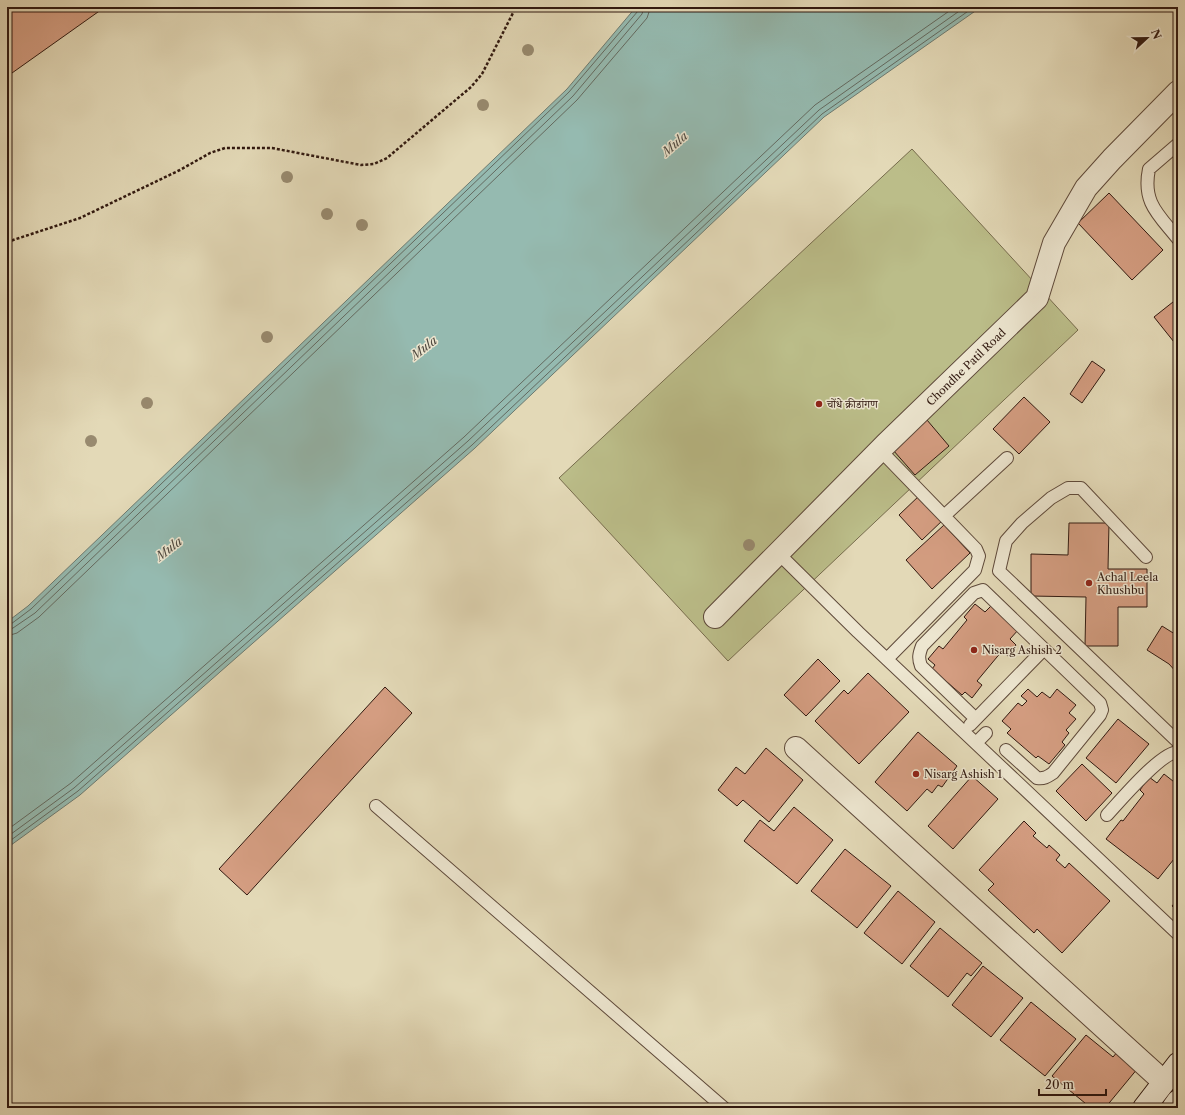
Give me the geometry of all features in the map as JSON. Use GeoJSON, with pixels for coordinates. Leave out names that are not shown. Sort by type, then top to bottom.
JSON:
{"type":"FeatureCollection","features":[{"type":"Feature","properties":{"kind":"street","name":"Chondhe Patil Road"},"geometry":{"type":"LineString","coordinates":[[715,616],[880,450],[1038,298],[1054,243],[1086,188],[1175,100]]}},
{"type":"Feature","properties":{"kind":"street"},"geometry":{"type":"LineString","coordinates":[[796,748],[1164,1082]]}},
{"type":"Feature","properties":{"kind":"street"},"geometry":{"type":"LineString","coordinates":[[1144,1108],[1178,1064]]}},
{"type":"Feature","properties":{"kind":"street"},"geometry":{"type":"LineString","coordinates":[[1173,1108],[1178,1101]]}},
{"type":"Feature","properties":{"kind":"lane"},"geometry":{"type":"LineString","coordinates":[[1178,144],[1149,169],[1147,188],[1151,206],[1178,239]]}},
{"type":"Feature","properties":{"kind":"lane"},"geometry":{"type":"LineString","coordinates":[[880,450],[976,549],[979,556],[975,570],[887,659]]}},
{"type":"Feature","properties":{"kind":"lane"},"geometry":{"type":"LineString","coordinates":[[944,516],[1007,458]]}},
{"type":"Feature","properties":{"kind":"lane"},"geometry":{"type":"LineString","coordinates":[[1146,557],[1081,488],[1068,488],[1051,498],[1022,523],[1006,541],[999,571],[1178,742]]}},
{"type":"Feature","properties":{"kind":"lane"},"geometry":{"type":"LineString","coordinates":[[778,553],[887,659],[1178,934]]}},
{"type":"Feature","properties":{"kind":"lane"},"geometry":{"type":"LineString","coordinates":[[976,719],[921,666],[918,660],[922,646],[974,594],[983,590],[1100,703],[1102,710],[1100,715],[1053,773],[1047,778],[1037,778],[1006,750]]}},
{"type":"Feature","properties":{"kind":"lane"},"geometry":{"type":"LineString","coordinates":[[964,731],[1044,649]]}},
{"type":"Feature","properties":{"kind":"lane"},"geometry":{"type":"LineString","coordinates":[[976,743],[986,733]]}},
{"type":"Feature","properties":{"kind":"lane"},"geometry":{"type":"LineString","coordinates":[[1107,815],[1160,760],[1173,752],[1178,752]]}},
{"type":"Feature","properties":{"kind":"lane"},"geometry":{"type":"LineString","coordinates":[[376,806],[724,1108]]}},
{"type":"Feature","properties":{"kind":"path"},"geometry":{"type":"LineString","coordinates":[[7,242],[80,218],[180,170],[210,153],[225,148],[272,148],[361,165],[374,164],[387,158],[471,87],[482,74],[516,7]]}},
{"type":"Feature","properties":{"kind":"green space","name":"चोंधे क्रीडांगण"},"geometry":{"type":"Polygon","coordinates":[[[912,149],[1078,330],[728,661],[559,478],[912,149]]]}},
{"type":"Feature","properties":{"kind":"water","name":"Mula"},"geometry":{"type":"Polygon","coordinates":[[[636,7],[981,7],[824,117],[475,448],[80,795],[7,848],[7,622],[28,606],[567,89],[636,7]]]}},
{"type":"Feature","properties":{"kind":"building"},"geometry":{"type":"Polygon","coordinates":[[[7,7],[105,7],[12,73],[7,65],[7,7]]]}},
{"type":"Feature","properties":{"kind":"building"},"geometry":{"type":"Polygon","coordinates":[[[1109,193],[1163,250],[1132,280],[1078,223],[1109,193]]]}},
{"type":"Feature","properties":{"kind":"building"},"geometry":{"type":"Polygon","coordinates":[[[1178,298],[1178,347],[1154,317],[1178,298]]]}},
{"type":"Feature","properties":{"kind":"building"},"geometry":{"type":"Polygon","coordinates":[[[1092,361],[1105,370],[1082,403],[1070,394],[1092,361]]]}},
{"type":"Feature","properties":{"kind":"building"},"geometry":{"type":"Polygon","coordinates":[[[1024,397],[1050,422],[1019,454],[993,429],[1024,397]]]}},
{"type":"Feature","properties":{"kind":"building"},"geometry":{"type":"Polygon","coordinates":[[[927,420],[949,446],[915,475],[893,450],[927,420]]]}},
{"type":"Feature","properties":{"kind":"building"},"geometry":{"type":"Polygon","coordinates":[[[921,494],[944,519],[922,540],[899,515],[921,494]]]}},
{"type":"Feature","properties":{"kind":"building","name":"Achal Leela Khushbu"},"geometry":{"type":"Polygon","coordinates":[[[1069,523],[1109,523],[1108,569],[1147,569],[1147,607],[1118,607],[1118,646],[1085,646],[1086,597],[1031,596],[1031,554],[1068,555],[1069,523]]]}},
{"type":"Feature","properties":{"kind":"building"},"geometry":{"type":"Polygon","coordinates":[[[944,525],[970,553],[932,589],[906,560],[944,525]]]}},
{"type":"Feature","properties":{"kind":"building","name":"Nisarg Ashish 2"},"geometry":{"type":"Polygon","coordinates":[[[975,604],[985,612],[992,605],[1019,629],[1010,639],[1016,645],[1008,656],[1002,651],[977,681],[982,685],[972,698],[965,692],[962,695],[932,669],[935,665],[928,659],[939,646],[943,649],[967,620],[964,617],[975,604]]]}},
{"type":"Feature","properties":{"kind":"building","name":"Achal Leela Khushbu"},"geometry":{"type":"Polygon","coordinates":[[[1162,626],[1178,636],[1178,674],[1169,664],[1147,650],[1162,626]]]}},
{"type":"Feature","properties":{"kind":"building"},"geometry":{"type":"Polygon","coordinates":[[[818,659],[840,681],[806,716],[784,695],[818,659]]]}},
{"type":"Feature","properties":{"kind":"building"},"geometry":{"type":"Polygon","coordinates":[[[868,673],[909,712],[859,764],[815,721],[844,690],[848,694],[868,673]]]}},
{"type":"Feature","properties":{"kind":"building"},"geometry":{"type":"Polygon","coordinates":[[[385,687],[412,713],[247,895],[219,869],[385,687]]]}},
{"type":"Feature","properties":{"kind":"building","name":"Nisarg Ashish 2"},"geometry":{"type":"Polygon","coordinates":[[[1028,689],[1037,697],[1042,692],[1050,698],[1057,689],[1076,705],[1069,713],[1076,719],[1066,730],[1069,733],[1062,742],[1065,745],[1049,764],[1038,756],[1036,758],[1007,733],[1011,729],[1002,721],[1018,703],[1022,706],[1027,701],[1021,696],[1028,689]]]}},
{"type":"Feature","properties":{"kind":"building"},"geometry":{"type":"Polygon","coordinates":[[[1118,719],[1149,744],[1116,783],[1086,758],[1118,719]]]}},
{"type":"Feature","properties":{"kind":"building","name":"Nisarg Ashish 1"},"geometry":{"type":"Polygon","coordinates":[[[918,732],[957,766],[942,787],[938,785],[932,793],[927,789],[907,811],[875,782],[918,732]]]}},
{"type":"Feature","properties":{"kind":"building"},"geometry":{"type":"Polygon","coordinates":[[[766,748],[803,780],[769,822],[743,800],[737,806],[718,790],[736,767],[745,774],[766,748]]]}},
{"type":"Feature","properties":{"kind":"building"},"geometry":{"type":"Polygon","coordinates":[[[1082,764],[1112,793],[1086,821],[1056,791],[1082,764]]]}},
{"type":"Feature","properties":{"kind":"building"},"geometry":{"type":"Polygon","coordinates":[[[1164,774],[1178,785],[1178,854],[1158,879],[1106,839],[1121,820],[1123,821],[1144,794],[1140,790],[1149,777],[1157,783],[1164,774]]]}},
{"type":"Feature","properties":{"kind":"building"},"geometry":{"type":"Polygon","coordinates":[[[972,776],[998,799],[953,849],[928,826],[972,776]]]}},
{"type":"Feature","properties":{"kind":"building"},"geometry":{"type":"Polygon","coordinates":[[[794,807],[833,840],[797,884],[744,841],[760,820],[774,831],[794,807]]]}},
{"type":"Feature","properties":{"kind":"building"},"geometry":{"type":"Polygon","coordinates":[[[1024,821],[1036,833],[1033,836],[1047,848],[1049,845],[1060,855],[1056,860],[1065,868],[1069,863],[1110,901],[1062,953],[1037,929],[1034,933],[988,890],[994,884],[979,870],[1024,821]]]}},
{"type":"Feature","properties":{"kind":"building"},"geometry":{"type":"Polygon","coordinates":[[[845,849],[891,886],[857,928],[811,891],[845,849]]]}},
{"type":"Feature","properties":{"kind":"building"},"geometry":{"type":"Polygon","coordinates":[[[898,891],[935,922],[902,964],[864,933],[898,891]]]}},
{"type":"Feature","properties":{"kind":"building"},"geometry":{"type":"Polygon","coordinates":[[[1178,899],[1178,911],[1172,906],[1178,899]]]}},
{"type":"Feature","properties":{"kind":"building"},"geometry":{"type":"Polygon","coordinates":[[[940,928],[982,963],[971,976],[967,973],[948,997],[910,966],[940,928]]]}},
{"type":"Feature","properties":{"kind":"building"},"geometry":{"type":"Polygon","coordinates":[[[983,966],[1023,998],[991,1037],[952,1005],[983,966]]]}},
{"type":"Feature","properties":{"kind":"building"},"geometry":{"type":"Polygon","coordinates":[[[1031,1002],[1076,1039],[1045,1076],[1000,1040],[1031,1002]]]}},
{"type":"Feature","properties":{"kind":"building"},"geometry":{"type":"Polygon","coordinates":[[[1086,1035],[1113,1057],[1118,1051],[1138,1068],[1105,1108],[1091,1108],[1052,1076],[1086,1035]]]}},
{"type":"Feature","properties":{"kind":"place","name":"चोंधे क्रीडांगण"},"geometry":{"type":"Point","coordinates":[819,404]}},
{"type":"Feature","properties":{"kind":"place","name":"Achal Leela Khushbu"},"geometry":{"type":"Point","coordinates":[1089,583]}},
{"type":"Feature","properties":{"kind":"place","name":"Nisarg Ashish 2"},"geometry":{"type":"Point","coordinates":[974,650]}},
{"type":"Feature","properties":{"kind":"place","name":"Nisarg Ashish 1"},"geometry":{"type":"Point","coordinates":[916,774]}}]}
